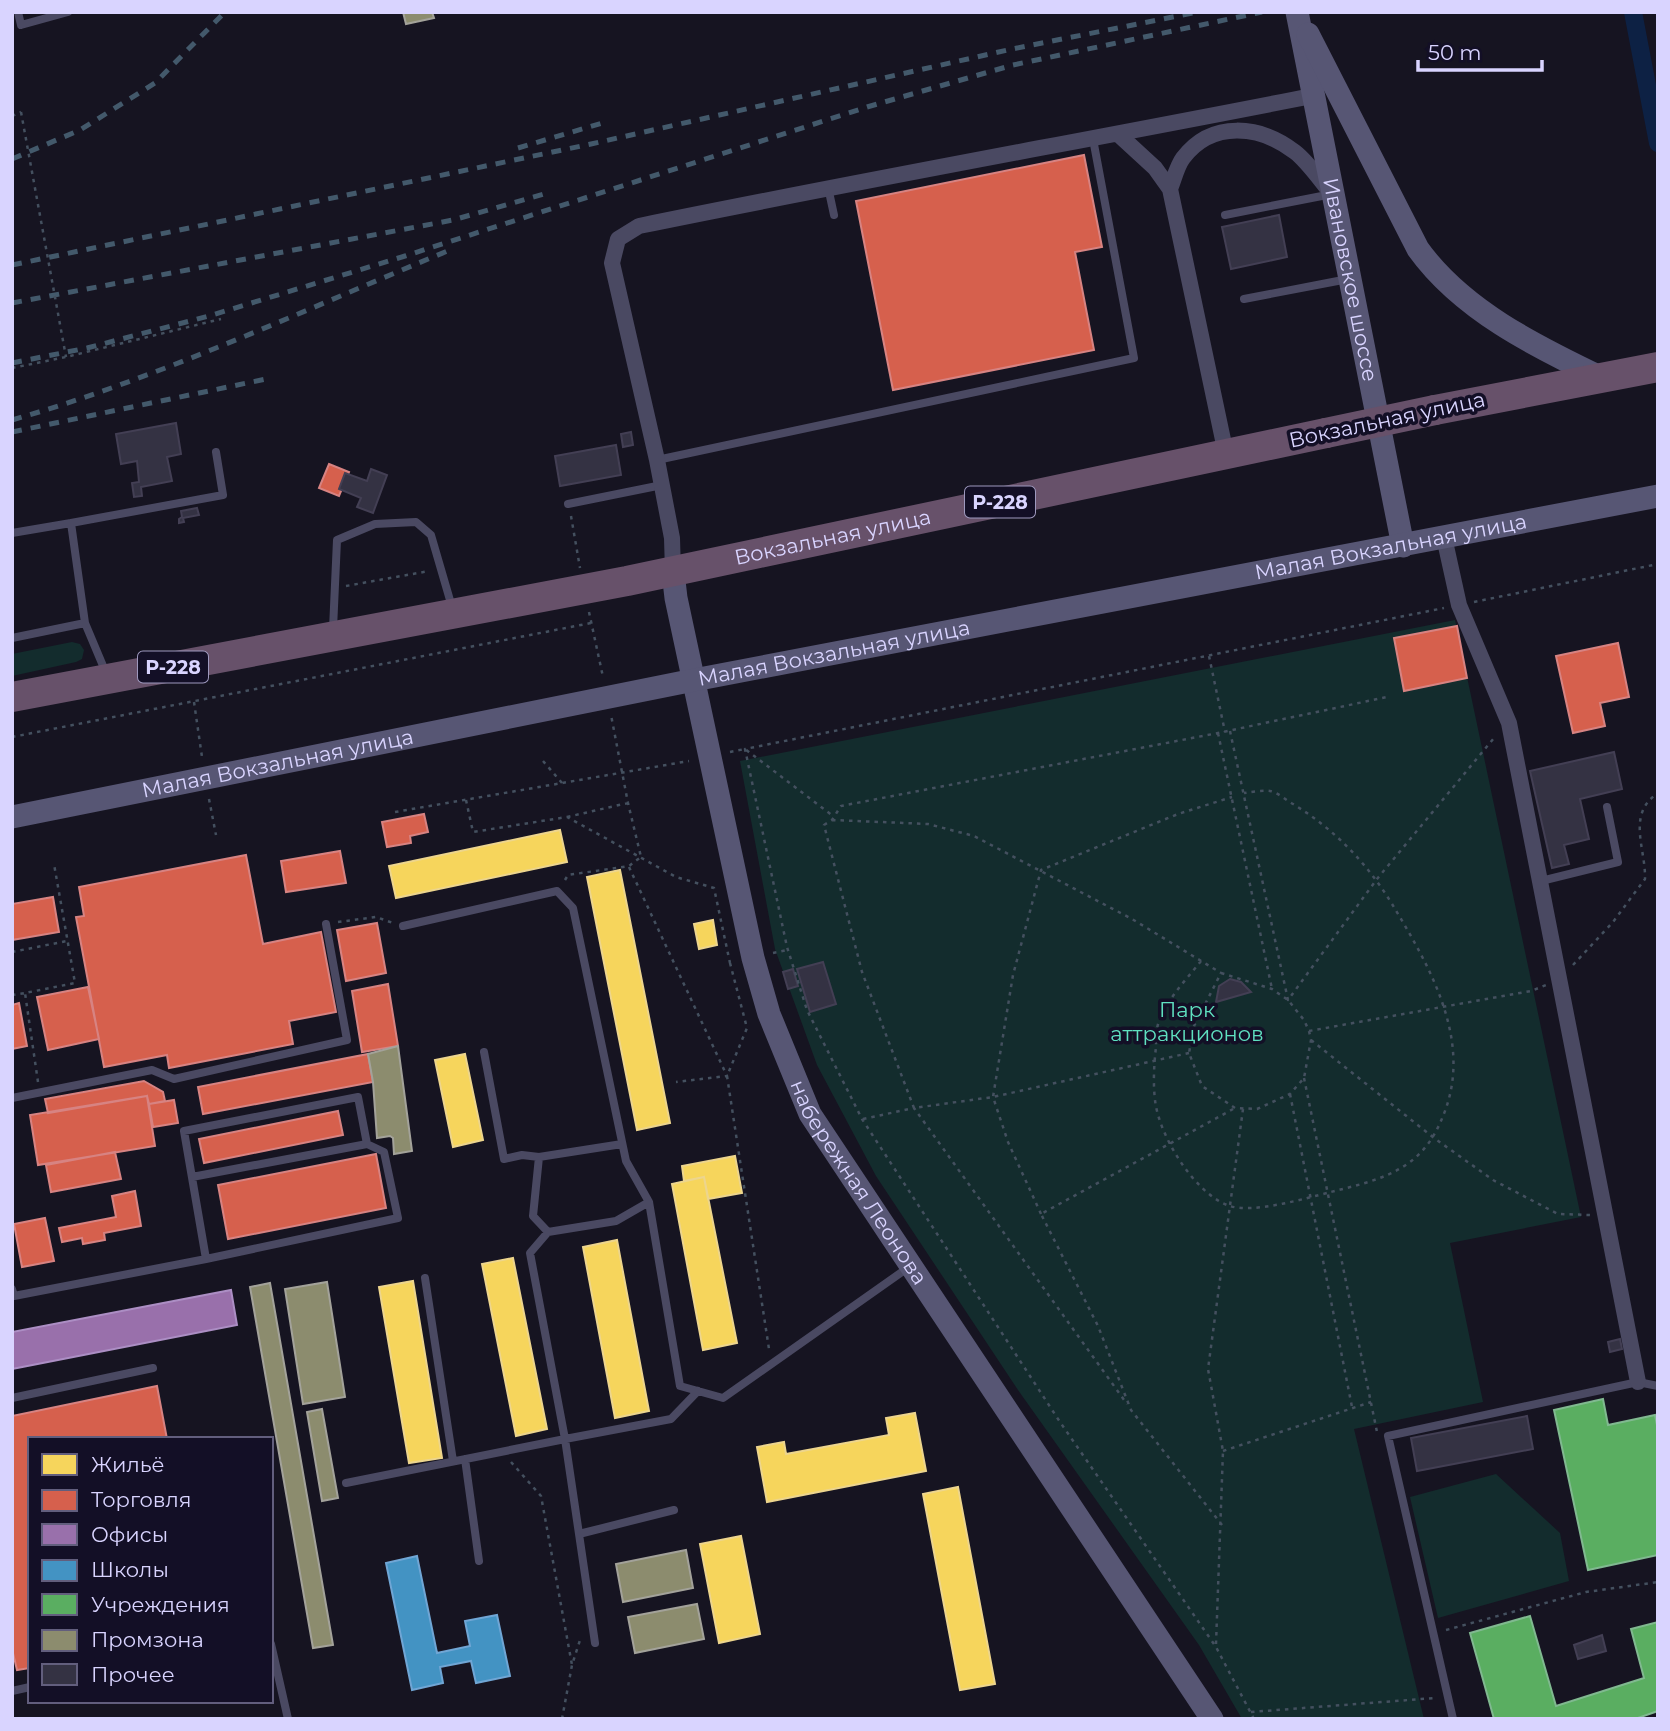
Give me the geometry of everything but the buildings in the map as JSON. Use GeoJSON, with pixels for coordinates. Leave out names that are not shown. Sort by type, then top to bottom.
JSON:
{"type":"FeatureCollection","features":[{"type":"Feature","properties":{"kind":"highway","name":"Вокзальная улица"},"geometry":{"type":"LineString","coordinates":[[12,697],[673,572],[1435,410],[1654,368]]}},
{"type":"Feature","properties":{"kind":"main road","name":"Ивановское шоссе"},"geometry":{"type":"LineString","coordinates":[[1297,14],[1403,546]]}},
{"type":"Feature","properties":{"kind":"main road"},"geometry":{"type":"LineString","coordinates":[[1297,14],[1418,249],[1434,272],[1507,328],[1548,352],[1602,378]]}},
{"type":"Feature","properties":{"kind":"main road","name":"Малая Вокзальная улица"},"geometry":{"type":"LineString","coordinates":[[12,817],[694,680],[1658,496]]}},
{"type":"Feature","properties":{"kind":"main road","name":"набережная Леонова"},"geometry":{"type":"LineString","coordinates":[[673,572],[676,598],[753,958],[769,1014],[810,1114],[1212,1719]]}},
{"type":"Feature","properties":{"kind":"street"},"geometry":{"type":"LineString","coordinates":[[673,572],[672,538],[662,485],[612,262],[618,239],[639,226],[828,187],[1312,96]]}},
{"type":"Feature","properties":{"kind":"street"},"geometry":{"type":"LineString","coordinates":[[1170,188],[1182,159],[1190,151],[1206,137],[1234,129],[1269,136],[1296,152],[1332,194]]}},
{"type":"Feature","properties":{"kind":"street"},"geometry":{"type":"LineString","coordinates":[[1118,134],[1155,167],[1170,188],[1226,454]]}},
{"type":"Feature","properties":{"kind":"street"},"geometry":{"type":"LineString","coordinates":[[1444,537],[1459,605],[1509,723],[1638,1382]]}},
{"type":"Feature","properties":{"kind":"lane"},"geometry":{"type":"LineString","coordinates":[[18,12],[21,25],[68,12]]}},
{"type":"Feature","properties":{"kind":"lane"},"geometry":{"type":"LineString","coordinates":[[657,460],[1134,358],[1093,139]]}},
{"type":"Feature","properties":{"kind":"lane"},"geometry":{"type":"LineString","coordinates":[[828,187],[834,215]]}},
{"type":"Feature","properties":{"kind":"lane"},"geometry":{"type":"LineString","coordinates":[[1225,215],[1332,194]]}},
{"type":"Feature","properties":{"kind":"lane"},"geometry":{"type":"LineString","coordinates":[[1244,299],[1348,279]]}},
{"type":"Feature","properties":{"kind":"lane"},"geometry":{"type":"LineString","coordinates":[[12,533],[223,495],[216,452]]}},
{"type":"Feature","properties":{"kind":"lane"},"geometry":{"type":"LineString","coordinates":[[569,504],[662,485]]}},
{"type":"Feature","properties":{"kind":"lane"},"geometry":{"type":"LineString","coordinates":[[333,637],[337,540],[375,523],[416,522],[431,535],[454,614]]}},
{"type":"Feature","properties":{"kind":"lane"},"geometry":{"type":"LineString","coordinates":[[71,523],[85,623],[109,679]]}},
{"type":"Feature","properties":{"kind":"lane"},"geometry":{"type":"LineString","coordinates":[[12,638],[85,623]]}},
{"type":"Feature","properties":{"kind":"lane"},"geometry":{"type":"LineString","coordinates":[[1541,881],[1618,862],[1607,807]]}},
{"type":"Feature","properties":{"kind":"lane"},"geometry":{"type":"LineString","coordinates":[[403,926],[556,891],[573,908],[626,1161],[649,1202],[680,1385],[723,1398],[911,1265]]}},
{"type":"Feature","properties":{"kind":"lane"},"geometry":{"type":"LineString","coordinates":[[12,1098],[152,1070],[174,1079],[347,1041],[326,924]]}},
{"type":"Feature","properties":{"kind":"lane"},"geometry":{"type":"LineString","coordinates":[[484,1052],[504,1159],[522,1155],[539,1157],[622,1144]]}},
{"type":"Feature","properties":{"kind":"lane"},"geometry":{"type":"LineString","coordinates":[[206,1259],[184,1131],[358,1097],[367,1144]]}},
{"type":"Feature","properties":{"kind":"lane"},"geometry":{"type":"LineString","coordinates":[[13,1294],[206,1259],[398,1218],[384,1152],[367,1144],[192,1177]]}},
{"type":"Feature","properties":{"kind":"lane"},"geometry":{"type":"LineString","coordinates":[[539,1157],[533,1216],[548,1232]]}},
{"type":"Feature","properties":{"kind":"lane"},"geometry":{"type":"LineString","coordinates":[[594,1643],[565,1438],[530,1253],[548,1232],[616,1221],[649,1202]]}},
{"type":"Feature","properties":{"kind":"lane"},"geometry":{"type":"LineString","coordinates":[[425,1278],[453,1461]]}},
{"type":"Feature","properties":{"kind":"lane"},"geometry":{"type":"LineString","coordinates":[[12,1398],[153,1368]]}},
{"type":"Feature","properties":{"kind":"lane"},"geometry":{"type":"LineString","coordinates":[[1453,1719],[1388,1436],[1638,1382],[1658,1386]]}},
{"type":"Feature","properties":{"kind":"lane"},"geometry":{"type":"LineString","coordinates":[[346,1483],[671,1419],[698,1391]]}},
{"type":"Feature","properties":{"kind":"lane"},"geometry":{"type":"LineString","coordinates":[[465,1459],[479,1561]]}},
{"type":"Feature","properties":{"kind":"lane"},"geometry":{"type":"LineString","coordinates":[[579,1534],[674,1510]]}},
{"type":"Feature","properties":{"kind":"lane"},"geometry":{"type":"LineString","coordinates":[[273,1653],[288,1719]]}},
{"type":"Feature","properties":{"kind":"path"},"geometry":{"type":"LineString","coordinates":[[12,116],[21,112],[66,358]]}},
{"type":"Feature","properties":{"kind":"path"},"geometry":{"type":"LineString","coordinates":[[12,368],[66,358],[221,319]]}},
{"type":"Feature","properties":{"kind":"path"},"geometry":{"type":"LineString","coordinates":[[395,812],[709,757],[1658,564]]}},
{"type":"Feature","properties":{"kind":"path"},"geometry":{"type":"LineString","coordinates":[[333,587],[430,571],[440,565]]}},
{"type":"Feature","properties":{"kind":"path"},"geometry":{"type":"LineString","coordinates":[[12,737],[591,623]]}},
{"type":"Feature","properties":{"kind":"path"},"geometry":{"type":"LineString","coordinates":[[1209,655],[1224,732]]}},
{"type":"Feature","properties":{"kind":"path"},"geometry":{"type":"LineString","coordinates":[[832,820],[841,806],[1224,732],[1387,696]]}},
{"type":"Feature","properties":{"kind":"path"},"geometry":{"type":"LineString","coordinates":[[608,697],[641,857]]}},
{"type":"Feature","properties":{"kind":"path"},"geometry":{"type":"LineString","coordinates":[[1288,1000],[1377,879],[1476,758],[1509,723]]}},
{"type":"Feature","properties":{"kind":"path"},"geometry":{"type":"LineString","coordinates":[[1230,730],[1288,1000]]}},
{"type":"Feature","properties":{"kind":"path"},"geometry":{"type":"LineString","coordinates":[[1218,733],[1272,989]]}},
{"type":"Feature","properties":{"kind":"path"},"geometry":{"type":"LineString","coordinates":[[745,749],[833,816]]}},
{"type":"Feature","properties":{"kind":"path"},"geometry":{"type":"LineString","coordinates":[[745,749],[788,950],[807,1010],[862,1119],[1060,1422],[1216,1647],[1254,1719]]}},
{"type":"Feature","properties":{"kind":"path"},"geometry":{"type":"LineString","coordinates":[[543,761],[562,783]]}},
{"type":"Feature","properties":{"kind":"path"},"geometry":{"type":"LineString","coordinates":[[1201,961],[1169,1000],[1158,1024],[1154,1061],[1155,1103],[1170,1143],[1177,1157],[1206,1193],[1230,1206],[1274,1206],[1328,1193],[1376,1181],[1410,1163],[1434,1138],[1452,1094],[1455,1059],[1445,1006],[1412,938],[1377,879],[1345,843],[1309,814],[1272,791],[1244,793]]}},
{"type":"Feature","properties":{"kind":"path"},"geometry":{"type":"LineString","coordinates":[[1309,1031],[1531,991],[1560,979],[1613,922],[1645,880],[1639,823],[1642,807],[1658,793]]}},
{"type":"Feature","properties":{"kind":"path"},"geometry":{"type":"LineString","coordinates":[[1041,870],[1178,814],[1232,797]]}},
{"type":"Feature","properties":{"kind":"path"},"geometry":{"type":"LineString","coordinates":[[466,800],[473,832],[567,817],[628,803]]}},
{"type":"Feature","properties":{"kind":"path"},"geometry":{"type":"LineString","coordinates":[[567,817],[676,877],[713,888],[747,1028],[727,1076]]}},
{"type":"Feature","properties":{"kind":"path"},"geometry":{"type":"LineString","coordinates":[[1222,1525],[1131,1410],[914,1108],[862,972],[824,825],[832,820],[928,824],[974,836],[1132,919],[1222,973],[1272,989],[1288,1000],[1304,1020],[1311,1040],[1304,1078],[1379,1441]]}},
{"type":"Feature","properties":{"kind":"path"},"geometry":{"type":"LineString","coordinates":[[556,891],[568,875],[628,866],[641,857]]}},
{"type":"Feature","properties":{"kind":"path"},"geometry":{"type":"LineString","coordinates":[[12,995],[75,983],[54,864]]}},
{"type":"Feature","properties":{"kind":"path"},"geometry":{"type":"LineString","coordinates":[[628,866],[727,1076],[771,1364]]}},
{"type":"Feature","properties":{"kind":"path"},"geometry":{"type":"LineString","coordinates":[[1041,870],[1013,975],[993,1097],[1008,1142],[1041,1214],[1098,1325],[1131,1410]]}},
{"type":"Feature","properties":{"kind":"path"},"geometry":{"type":"LineString","coordinates":[[326,924],[376,917],[403,926]]}},
{"type":"Feature","properties":{"kind":"path"},"geometry":{"type":"LineString","coordinates":[[12,952],[67,941]]}},
{"type":"Feature","properties":{"kind":"path"},"geometry":{"type":"LineString","coordinates":[[730,963],[788,950]]}},
{"type":"Feature","properties":{"kind":"path"},"geometry":{"type":"LineString","coordinates":[[1222,973],[1194,1026],[1189,1053],[1202,1086],[1236,1108],[1257,1109],[1290,1094],[1304,1078]]}},
{"type":"Feature","properties":{"kind":"path"},"geometry":{"type":"LineString","coordinates":[[25,993],[39,1092]]}},
{"type":"Feature","properties":{"kind":"path"},"geometry":{"type":"LineString","coordinates":[[1311,1040],[1434,1138],[1493,1180],[1558,1214],[1604,1215]]}},
{"type":"Feature","properties":{"kind":"path"},"geometry":{"type":"LineString","coordinates":[[862,1119],[914,1108],[993,1097],[1189,1053]]}},
{"type":"Feature","properties":{"kind":"path"},"geometry":{"type":"LineString","coordinates":[[676,1082],[727,1076]]}},
{"type":"Feature","properties":{"kind":"path"},"geometry":{"type":"LineString","coordinates":[[1290,1094],[1352,1407]]}},
{"type":"Feature","properties":{"kind":"path"},"geometry":{"type":"LineString","coordinates":[[1041,1214],[1236,1108]]}},
{"type":"Feature","properties":{"kind":"path"},"geometry":{"type":"LineString","coordinates":[[1216,1647],[1223,1451],[1208,1369],[1242,1109]]}},
{"type":"Feature","properties":{"kind":"path"},"geometry":{"type":"LineString","coordinates":[[1223,1451],[1371,1402]]}},
{"type":"Feature","properties":{"kind":"path"},"geometry":{"type":"LineString","coordinates":[[502,1451],[541,1496],[572,1665]]}},
{"type":"Feature","properties":{"kind":"path"},"geometry":{"type":"LineString","coordinates":[[1434,1633],[1586,1592],[1658,1582]]}},
{"type":"Feature","properties":{"kind":"path"},"geometry":{"type":"LineString","coordinates":[[562,1719],[572,1665],[590,1612]]}},
{"type":"Feature","properties":{"kind":"path"},"geometry":{"type":"LineString","coordinates":[[1251,1712],[1435,1698],[1437,1708]]}},
{"type":"Feature","properties":{"kind":"green space","name":"Парк аттракционов"},"geometry":{"type":"Polygon","coordinates":[[[1455,620],[1581,1217],[1450,1243],[1483,1402],[1354,1429],[1424,1719],[1242,1719],[1199,1645],[1018,1390],[876,1176],[817,1065],[775,949],[740,761],[1455,620]]]}},
{"type":"Feature","properties":{"kind":"green space"},"geometry":{"type":"Polygon","coordinates":[[[72,642],[80,644],[84,650],[82,659],[12,676],[12,654],[72,642]]]}},
{"type":"Feature","properties":{"kind":"green space"},"geometry":{"type":"Polygon","coordinates":[[[1496,1474],[1560,1533],[1569,1581],[1438,1618],[1410,1497],[1496,1474]]]}},
{"type":"Feature","properties":{"kind":"waterway"},"geometry":{"type":"LineString","coordinates":[[1633,12],[1658,143]]}},
{"type":"Feature","properties":{"kind":"railway"},"geometry":{"type":"LineString","coordinates":[[12,159],[80,130],[155,83],[225,12]]}},
{"type":"Feature","properties":{"kind":"railway"},"geometry":{"type":"LineString","coordinates":[[12,265],[591,144],[1012,49],[1198,12]]}},
{"type":"Feature","properties":{"kind":"railway"},"geometry":{"type":"LineString","coordinates":[[12,363],[87,348],[209,316],[405,256],[867,107],[1013,65],[1262,12]]}},
{"type":"Feature","properties":{"kind":"railway"},"geometry":{"type":"LineString","coordinates":[[518,148],[609,121]]}},
{"type":"Feature","properties":{"kind":"railway"},"geometry":{"type":"LineString","coordinates":[[12,303],[453,220],[544,194]]}},
{"type":"Feature","properties":{"kind":"railway"},"geometry":{"type":"LineString","coordinates":[[12,420],[179,363],[450,250]]}},
{"type":"Feature","properties":{"kind":"railway"},"geometry":{"type":"LineString","coordinates":[[12,432],[271,378]]}}]}
